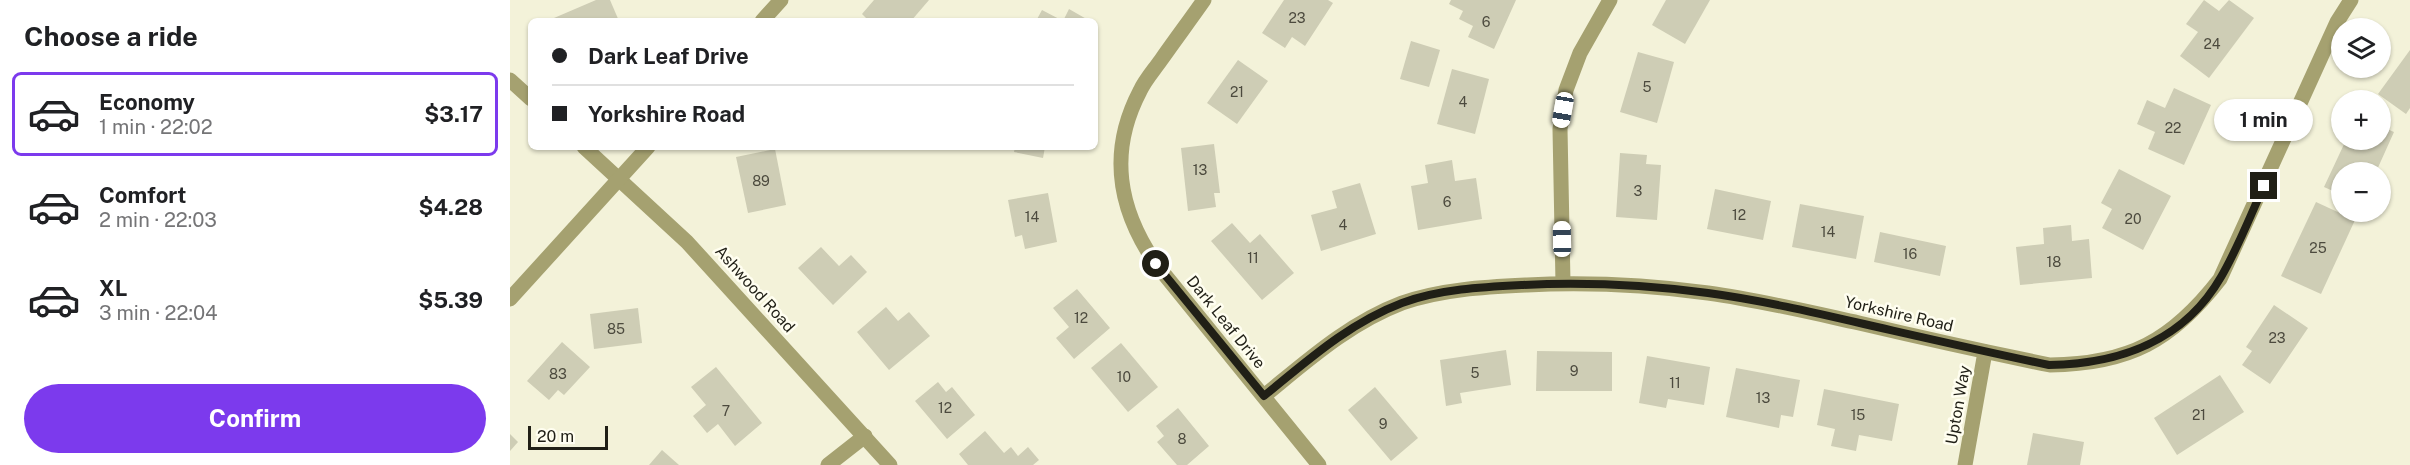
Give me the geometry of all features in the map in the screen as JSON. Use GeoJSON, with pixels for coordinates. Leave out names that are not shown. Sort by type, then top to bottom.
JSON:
{"type":"FeatureCollection","features":[{"type":"Feature","properties":{"kind":"street"},"geometry":{"type":"LineString","coordinates":[[765,18],[781,0]]}},
{"type":"Feature","properties":{"kind":"street","name":"Dark Leaf Drive"},"geometry":{"type":"LineString","coordinates":[[1204,0],[1141,88],[1128,115],[1121,149],[1121,179],[1127,210],[1139,240],[1156,264],[1319,465]]}},
{"type":"Feature","properties":{"kind":"street"},"geometry":{"type":"LineString","coordinates":[[1563,284],[1560,129],[1566,90],[1580,53],[1610,0]]}},
{"type":"Feature","properties":{"kind":"street","name":"Yorkshire Road"},"geometry":{"type":"LineString","coordinates":[[1264,396],[1336,338],[1369,318],[1403,303],[1439,293],[1499,286],[1563,284],[1639,286],[1709,293],[1796,309],[2049,365],[2082,365],[2141,349],[2172,330],[2198,307],[2220,279],[2337,22],[2351,0]]}},
{"type":"Feature","properties":{"kind":"street"},"geometry":{"type":"LineString","coordinates":[[510,80],[528,96]]}},
{"type":"Feature","properties":{"kind":"street","name":"Ashwood Road"},"geometry":{"type":"LineString","coordinates":[[587,150],[687,242],[890,465]]}},
{"type":"Feature","properties":{"kind":"street"},"geometry":{"type":"LineString","coordinates":[[510,299],[645,150]]}},
{"type":"Feature","properties":{"kind":"street","name":"Upton Way"},"geometry":{"type":"LineString","coordinates":[[1965,465],[1985,352]]}},
{"type":"Feature","properties":{"kind":"street"},"geometry":{"type":"LineString","coordinates":[[828,465],[865,436]]}},
{"type":"Feature","properties":{"kind":"building"},"geometry":{"type":"Polygon","coordinates":[[[596,0],[610,0],[618,18],[554,18],[596,0]]]}},
{"type":"Feature","properties":{"kind":"building"},"geometry":{"type":"Polygon","coordinates":[[[874,0],[929,0],[914,18],[866,18],[862,14],[874,0]]]}},
{"type":"Feature","properties":{"kind":"building"},"geometry":{"type":"Polygon","coordinates":[[[1284,0],[1328,0],[1333,3],[1305,46],[1292,37],[1285,48],[1262,33],[1284,0]]]}},
{"type":"Feature","properties":{"kind":"building"},"geometry":{"type":"Polygon","coordinates":[[[1451,0],[1516,0],[1494,49],[1468,37],[1473,26],[1459,19],[1463,11],[1449,4],[1451,0]]]}},
{"type":"Feature","properties":{"kind":"building"},"geometry":{"type":"Polygon","coordinates":[[[1666,0],[1710,0],[1685,44],[1652,25],[1666,0]]]}},
{"type":"Feature","properties":{"kind":"building"},"geometry":{"type":"Polygon","coordinates":[[[2204,0],[2219,11],[2229,0],[2254,18],[2209,78],[2180,56],[2198,32],[2186,24],[2204,0]]]}},
{"type":"Feature","properties":{"kind":"building"},"geometry":{"type":"Polygon","coordinates":[[[1069,9],[1085,18],[1064,18],[1069,9]]]}},
{"type":"Feature","properties":{"kind":"building"},"geometry":{"type":"Polygon","coordinates":[[[1042,10],[1057,18],[1038,18],[1042,10]]]}},
{"type":"Feature","properties":{"kind":"building"},"geometry":{"type":"Polygon","coordinates":[[[1411,41],[1440,50],[1429,87],[1400,79],[1411,41]]]}},
{"type":"Feature","properties":{"kind":"building"},"geometry":{"type":"Polygon","coordinates":[[[2410,50],[2410,108],[2406,114],[2391,103],[2391,90],[2381,90],[2410,50]]]}},
{"type":"Feature","properties":{"kind":"building"},"geometry":{"type":"Polygon","coordinates":[[[1638,52],[1674,62],[1657,123],[1620,112],[1638,52]]]}},
{"type":"Feature","properties":{"kind":"building"},"geometry":{"type":"Polygon","coordinates":[[[1238,60],[1268,81],[1237,124],[1207,103],[1238,60]]]}},
{"type":"Feature","properties":{"kind":"building"},"geometry":{"type":"Polygon","coordinates":[[[1452,69],[1489,79],[1475,134],[1437,124],[1452,69]]]}},
{"type":"Feature","properties":{"kind":"building"},"geometry":{"type":"Polygon","coordinates":[[[2174,88],[2211,105],[2184,165],[2148,149],[2155,132],[2137,124],[2147,100],[2165,108],[2174,88]]]}},
{"type":"Feature","properties":{"kind":"building"},"geometry":{"type":"Polygon","coordinates":[[[1214,144],[1220,193],[1214,193],[1216,207],[1188,211],[1181,148],[1214,144]]]}},
{"type":"Feature","properties":{"kind":"building"},"geometry":{"type":"Polygon","coordinates":[[[775,150],[786,205],[748,213],[736,157],[775,150]]]}},
{"type":"Feature","properties":{"kind":"building"},"geometry":{"type":"Polygon","coordinates":[[[1014,150],[1044,150],[1043,158],[1014,152],[1014,150]]]}},
{"type":"Feature","properties":{"kind":"building"},"geometry":{"type":"Polygon","coordinates":[[[2341,150],[2386,150],[2380,162],[2336,162],[2341,150]]]}},
{"type":"Feature","properties":{"kind":"building"},"geometry":{"type":"Polygon","coordinates":[[[1620,153],[1647,155],[1646,164],[1661,165],[1657,220],[1616,217],[1620,153]]]}},
{"type":"Feature","properties":{"kind":"building"},"geometry":{"type":"Polygon","coordinates":[[[1452,160],[1455,181],[1476,178],[1482,219],[1418,230],[1411,186],[1428,183],[1425,165],[1452,160]]]}},
{"type":"Feature","properties":{"kind":"building"},"geometry":{"type":"Polygon","coordinates":[[[2119,169],[2171,196],[2143,250],[2102,228],[2112,209],[2101,203],[2119,169]]]}},
{"type":"Feature","properties":{"kind":"building"},"geometry":{"type":"Polygon","coordinates":[[[2331,172],[2331,190],[2324,187],[2331,172]]]}},
{"type":"Feature","properties":{"kind":"building"},"geometry":{"type":"Polygon","coordinates":[[[1360,183],[1376,234],[1321,251],[1311,215],[1337,208],[1332,191],[1360,183]]]}},
{"type":"Feature","properties":{"kind":"building"},"geometry":{"type":"Polygon","coordinates":[[[1715,189],[1771,201],[1763,240],[1707,229],[1715,189]]]}},
{"type":"Feature","properties":{"kind":"building"},"geometry":{"type":"Polygon","coordinates":[[[1048,193],[1057,242],[1025,249],[1022,235],[1015,237],[1008,200],[1048,193]]]}},
{"type":"Feature","properties":{"kind":"building"},"geometry":{"type":"Polygon","coordinates":[[[2316,202],[2331,209],[2331,222],[2354,222],[2321,294],[2281,276],[2316,202]]]}},
{"type":"Feature","properties":{"kind":"building"},"geometry":{"type":"Polygon","coordinates":[[[1800,204],[1864,216],[1856,259],[1792,247],[1800,204]]]}},
{"type":"Feature","properties":{"kind":"building"},"geometry":{"type":"Polygon","coordinates":[[[1232,223],[1250,243],[1260,234],[1294,273],[1262,300],[1211,241],[1232,223]]]}},
{"type":"Feature","properties":{"kind":"building"},"geometry":{"type":"Polygon","coordinates":[[[2071,225],[2072,241],[2089,239],[2092,278],[2020,285],[2016,247],[2044,244],[2043,228],[2071,225]]]}},
{"type":"Feature","properties":{"kind":"building"},"geometry":{"type":"Polygon","coordinates":[[[1880,232],[1946,246],[1940,276],[1874,262],[1880,232]]]}},
{"type":"Feature","properties":{"kind":"building"},"geometry":{"type":"Polygon","coordinates":[[[821,247],[839,266],[851,255],[867,272],[833,305],[798,268],[821,247]]]}},
{"type":"Feature","properties":{"kind":"building"},"geometry":{"type":"Polygon","coordinates":[[[1077,289],[1110,328],[1074,359],[1056,338],[1069,327],[1053,308],[1077,289]]]}},
{"type":"Feature","properties":{"kind":"building"},"geometry":{"type":"Polygon","coordinates":[[[2274,305],[2308,328],[2270,384],[2242,365],[2252,351],[2246,347],[2274,305]]]}},
{"type":"Feature","properties":{"kind":"building"},"geometry":{"type":"Polygon","coordinates":[[[886,307],[898,321],[909,312],[930,336],[889,370],[857,332],[886,307]]]}},
{"type":"Feature","properties":{"kind":"building"},"geometry":{"type":"Polygon","coordinates":[[[638,308],[642,343],[594,349],[590,314],[638,308]]]}},
{"type":"Feature","properties":{"kind":"building"},"geometry":{"type":"Polygon","coordinates":[[[562,342],[590,367],[564,395],[558,390],[549,400],[527,381],[562,342]]]}},
{"type":"Feature","properties":{"kind":"building"},"geometry":{"type":"Polygon","coordinates":[[[1121,343],[1158,387],[1128,412],[1091,368],[1121,343]]]}},
{"type":"Feature","properties":{"kind":"building"},"geometry":{"type":"Polygon","coordinates":[[[1506,350],[1511,385],[1460,393],[1462,403],[1446,406],[1440,360],[1506,350]]]}},
{"type":"Feature","properties":{"kind":"building"},"geometry":{"type":"Polygon","coordinates":[[[1537,351],[1612,352],[1612,391],[1536,391],[1537,351]]]}},
{"type":"Feature","properties":{"kind":"building"},"geometry":{"type":"Polygon","coordinates":[[[1647,356],[1710,367],[1704,405],[1668,399],[1666,408],[1639,403],[1647,356]]]}},
{"type":"Feature","properties":{"kind":"building"},"geometry":{"type":"Polygon","coordinates":[[[716,367],[762,423],[735,446],[718,424],[707,433],[693,416],[706,405],[691,387],[716,367]]]}},
{"type":"Feature","properties":{"kind":"building"},"geometry":{"type":"Polygon","coordinates":[[[1736,368],[1800,380],[1793,417],[1781,415],[1779,428],[1726,417],[1736,368]]]}},
{"type":"Feature","properties":{"kind":"building"},"geometry":{"type":"Polygon","coordinates":[[[2220,375],[2244,412],[2177,455],[2154,418],[2220,375]]]}},
{"type":"Feature","properties":{"kind":"building"},"geometry":{"type":"Polygon","coordinates":[[[938,382],[946,392],[952,387],[975,415],[947,439],[915,401],[938,382]]]}},
{"type":"Feature","properties":{"kind":"building"},"geometry":{"type":"Polygon","coordinates":[[[1375,387],[1418,438],[1391,461],[1348,410],[1375,387]]]}},
{"type":"Feature","properties":{"kind":"building"},"geometry":{"type":"Polygon","coordinates":[[[1824,389],[1899,404],[1892,441],[1859,435],[1856,451],[1831,446],[1835,429],[1817,425],[1824,389]]]}},
{"type":"Feature","properties":{"kind":"building"},"geometry":{"type":"Polygon","coordinates":[[[1178,408],[1209,446],[1187,465],[1177,465],[1157,442],[1164,436],[1156,426],[1178,408]]]}},
{"type":"Feature","properties":{"kind":"building"},"geometry":{"type":"Polygon","coordinates":[[[985,431],[1004,453],[1011,447],[1018,456],[1028,447],[1039,460],[1033,465],[968,465],[959,454],[985,431]]]}},
{"type":"Feature","properties":{"kind":"building"},"geometry":{"type":"Polygon","coordinates":[[[2033,433],[2084,442],[2080,465],[2027,465],[2033,433]]]}},
{"type":"Feature","properties":{"kind":"building"},"geometry":{"type":"Polygon","coordinates":[[[510,434],[518,442],[510,451],[510,434]]]}},
{"type":"Feature","properties":{"kind":"building"},"geometry":{"type":"Polygon","coordinates":[[[662,450],[679,465],[649,465],[662,450]]]}},
{"type":"Feature","properties":{"kind":"route"},"geometry":{"type":"LineString","coordinates":[[1156,264],[1264,396],[1336,338],[1369,318],[1403,303],[1439,293],[1499,286],[1563,284],[1639,286],[1709,293],[1796,309],[2049,365],[2082,365],[2141,349],[2172,330],[2198,307],[2220,279],[2264,186]]}}]}
